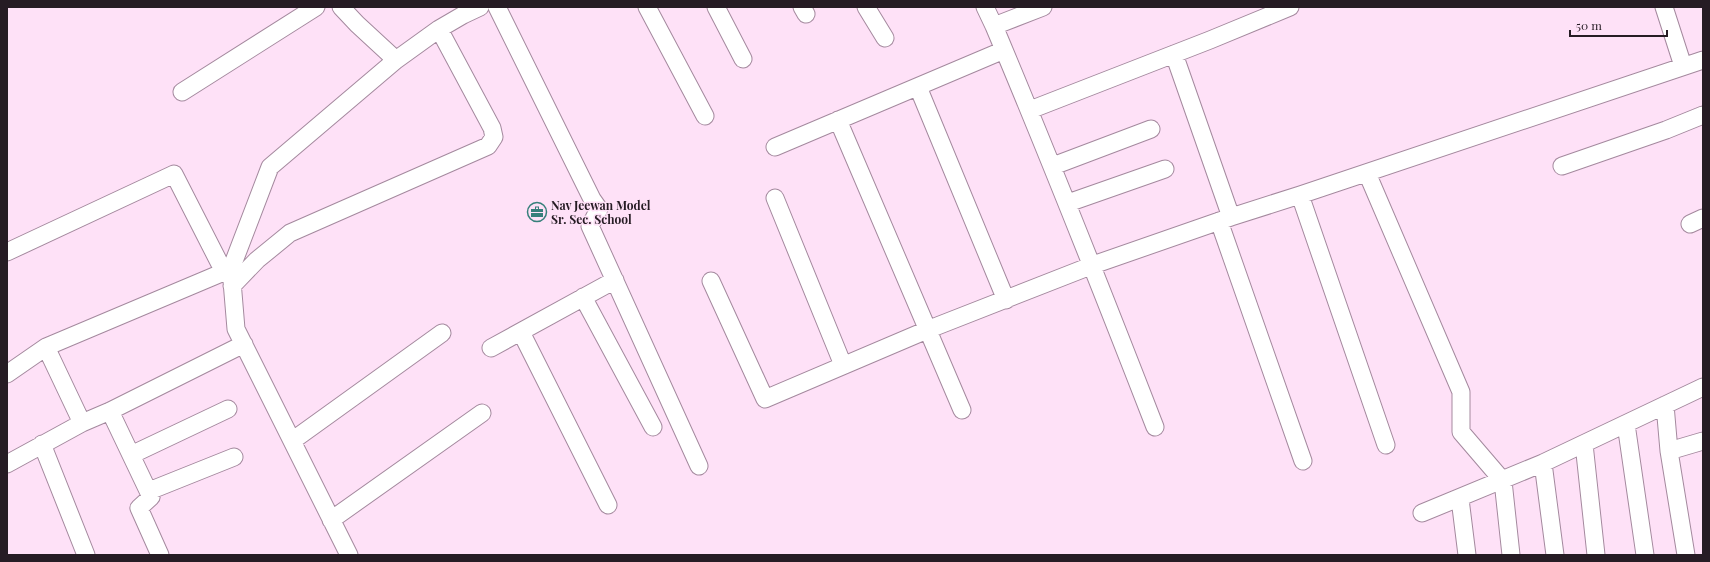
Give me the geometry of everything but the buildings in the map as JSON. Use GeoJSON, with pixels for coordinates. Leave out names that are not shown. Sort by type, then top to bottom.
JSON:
{"type":"FeatureCollection","features":[{"type":"Feature","properties":{"kind":"street"},"geometry":{"type":"LineString","coordinates":[[182,92],[316,7]]}},
{"type":"Feature","properties":{"kind":"street"},"geometry":{"type":"LineString","coordinates":[[341,7],[396,60]]}},
{"type":"Feature","properties":{"kind":"street"},"geometry":{"type":"LineString","coordinates":[[229,275],[270,167],[396,60],[439,29],[480,7]]}},
{"type":"Feature","properties":{"kind":"street"},"geometry":{"type":"LineString","coordinates":[[497,7],[592,199],[599,209],[590,226],[698,466]]}},
{"type":"Feature","properties":{"kind":"street"},"geometry":{"type":"LineString","coordinates":[[647,7],[705,116]]}},
{"type":"Feature","properties":{"kind":"street"},"geometry":{"type":"LineString","coordinates":[[716,7],[742,59]]}},
{"type":"Feature","properties":{"kind":"street"},"geometry":{"type":"LineString","coordinates":[[866,7],[884,38]]}},
{"type":"Feature","properties":{"kind":"street"},"geometry":{"type":"LineString","coordinates":[[985,7],[1030,110],[1068,203],[1155,427]]}},
{"type":"Feature","properties":{"kind":"street"},"geometry":{"type":"LineString","coordinates":[[994,26],[1043,7]]}},
{"type":"Feature","properties":{"kind":"street"},"geometry":{"type":"LineString","coordinates":[[1030,110],[1174,54],[1254,14],[1290,7]]}},
{"type":"Feature","properties":{"kind":"street"},"geometry":{"type":"LineString","coordinates":[[1664,7],[1683,66]]}},
{"type":"Feature","properties":{"kind":"street"},"geometry":{"type":"LineString","coordinates":[[7,374],[46,348],[229,275],[257,260],[290,233],[488,146],[494,137],[492,128],[439,29]]}},
{"type":"Feature","properties":{"kind":"street"},"geometry":{"type":"LineString","coordinates":[[775,146],[1004,50]]}},
{"type":"Feature","properties":{"kind":"street"},"geometry":{"type":"LineString","coordinates":[[1174,54],[1225,219],[1303,461]]}},
{"type":"Feature","properties":{"kind":"street"},"geometry":{"type":"LineString","coordinates":[[711,281],[765,399],[843,364],[1093,265],[1225,219],[1703,60]]}},
{"type":"Feature","properties":{"kind":"street"},"geometry":{"type":"LineString","coordinates":[[918,87],[1006,300]]}},
{"type":"Feature","properties":{"kind":"street"},"geometry":{"type":"LineString","coordinates":[[1562,166],[1666,130],[1703,115]]}},
{"type":"Feature","properties":{"kind":"street"},"geometry":{"type":"LineString","coordinates":[[838,120],[962,410]]}},
{"type":"Feature","properties":{"kind":"street"},"geometry":{"type":"LineString","coordinates":[[1053,166],[1151,129]]}},
{"type":"Feature","properties":{"kind":"street"},"geometry":{"type":"LineString","coordinates":[[1068,203],[1165,169]]}},
{"type":"Feature","properties":{"kind":"street"},"geometry":{"type":"LineString","coordinates":[[1367,173],[1460,392],[1461,432],[1503,481],[1512,555]]}},
{"type":"Feature","properties":{"kind":"street"},"geometry":{"type":"LineString","coordinates":[[7,252],[174,174],[229,275],[236,329],[349,555]]}},
{"type":"Feature","properties":{"kind":"street"},"geometry":{"type":"LineString","coordinates":[[1300,195],[1386,445]]}},
{"type":"Feature","properties":{"kind":"street"},"geometry":{"type":"LineString","coordinates":[[775,198],[843,364]]}},
{"type":"Feature","properties":{"kind":"street"},"geometry":{"type":"LineString","coordinates":[[491,348],[614,280]]}},
{"type":"Feature","properties":{"kind":"street"},"geometry":{"type":"LineString","coordinates":[[583,297],[653,427]]}},
{"type":"Feature","properties":{"kind":"street"},"geometry":{"type":"LineString","coordinates":[[521,332],[608,505]]}},
{"type":"Feature","properties":{"kind":"street"},"geometry":{"type":"LineString","coordinates":[[292,441],[442,333]]}},
{"type":"Feature","properties":{"kind":"street"},"geometry":{"type":"LineString","coordinates":[[7,464],[82,423],[110,411],[244,344]]}},
{"type":"Feature","properties":{"kind":"street"},"geometry":{"type":"LineString","coordinates":[[46,348],[82,423]]}},
{"type":"Feature","properties":{"kind":"street"},"geometry":{"type":"LineString","coordinates":[[1422,513],[1503,481],[1703,387]]}},
{"type":"Feature","properties":{"kind":"street"},"geometry":{"type":"LineString","coordinates":[[1665,405],[1669,451],[1686,555]]}},
{"type":"Feature","properties":{"kind":"street"},"geometry":{"type":"LineString","coordinates":[[131,454],[228,409]]}},
{"type":"Feature","properties":{"kind":"street"},"geometry":{"type":"LineString","coordinates":[[110,411],[151,497],[138,508],[160,555]]}},
{"type":"Feature","properties":{"kind":"street"},"geometry":{"type":"LineString","coordinates":[[331,520],[482,413]]}},
{"type":"Feature","properties":{"kind":"street"},"geometry":{"type":"LineString","coordinates":[[1626,424],[1645,555]]}},
{"type":"Feature","properties":{"kind":"street"},"geometry":{"type":"LineString","coordinates":[[1669,451],[1703,441]]}},
{"type":"Feature","properties":{"kind":"street"},"geometry":{"type":"LineString","coordinates":[[42,444],[86,555]]}},
{"type":"Feature","properties":{"kind":"street"},"geometry":{"type":"LineString","coordinates":[[1584,444],[1596,555]]}},
{"type":"Feature","properties":{"kind":"street"},"geometry":{"type":"LineString","coordinates":[[149,492],[234,457]]}},
{"type":"Feature","properties":{"kind":"street"},"geometry":{"type":"LineString","coordinates":[[1543,463],[1555,555]]}},
{"type":"Feature","properties":{"kind":"street"},"geometry":{"type":"LineString","coordinates":[[1460,498],[1466,555]]}},
{"type":"Feature","properties":{"kind":"place","name":"Nav Jeewan Model Sr. Sec. School"},"geometry":{"type":"Point","coordinates":[537,212]}}]}
